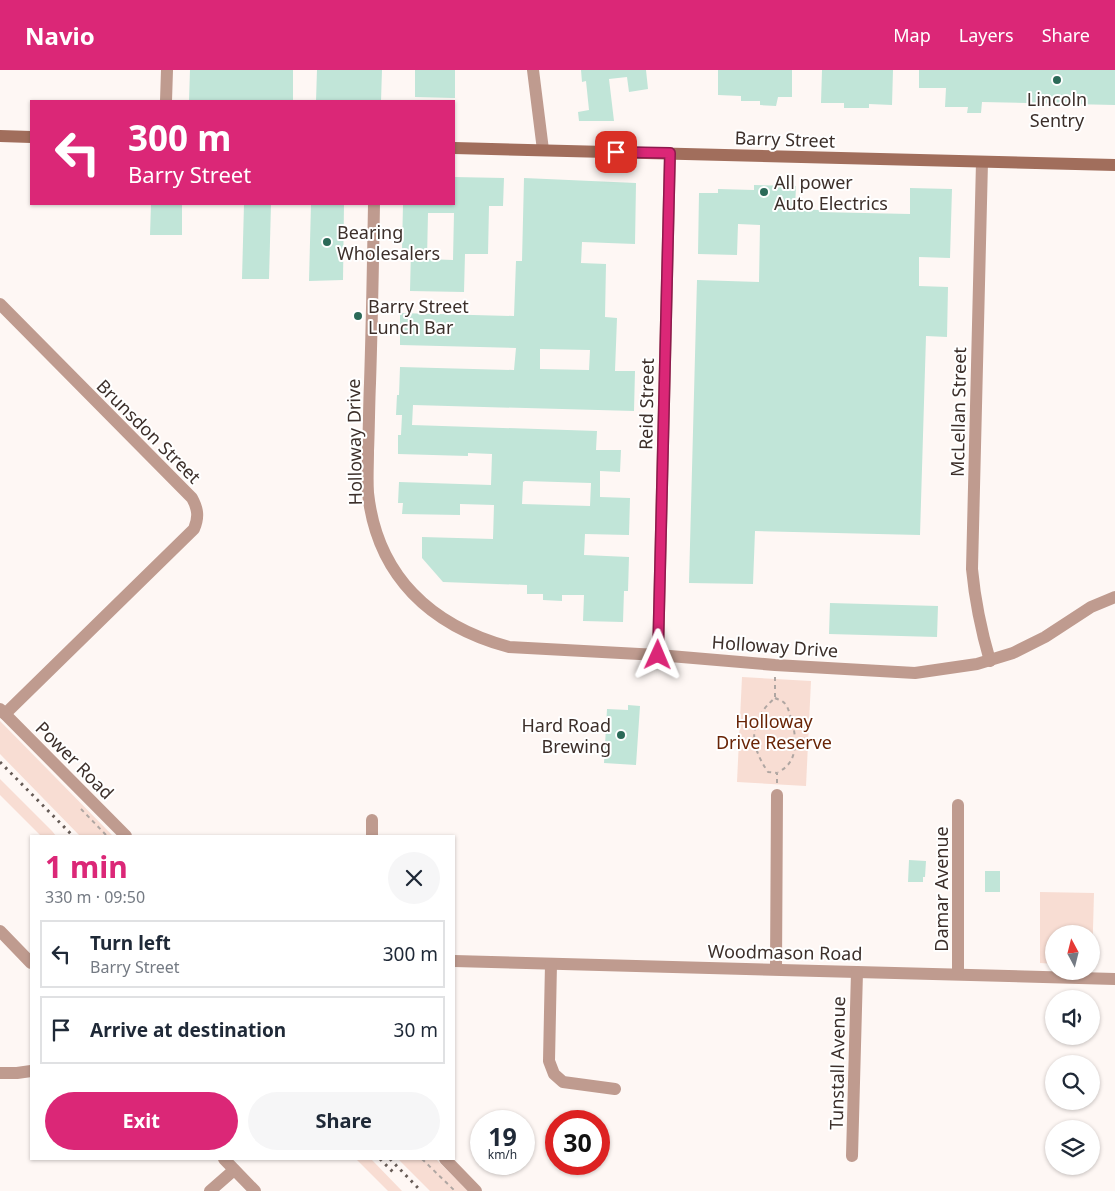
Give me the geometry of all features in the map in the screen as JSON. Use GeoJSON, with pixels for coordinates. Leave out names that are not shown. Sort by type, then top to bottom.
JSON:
{"type":"FeatureCollection","features":[{"type":"Feature","properties":{"kind":"main road"},"geometry":{"type":"LineString","coordinates":[[0,136],[30,137]]}},
{"type":"Feature","properties":{"kind":"main road","name":"Barry Street"},"geometry":{"type":"LineString","coordinates":[[455,148],[1115,165]]}},
{"type":"Feature","properties":{"kind":"street"},"geometry":{"type":"LineString","coordinates":[[166,100],[167,70]]}},
{"type":"Feature","properties":{"kind":"street"},"geometry":{"type":"LineString","coordinates":[[533,70],[543,150]]}},
{"type":"Feature","properties":{"kind":"street","name":"Reid Street"},"geometry":{"type":"LineString","coordinates":[[658,655],[670,153]]}},
{"type":"Feature","properties":{"kind":"street","name":"McLellan Street"},"geometry":{"type":"LineString","coordinates":[[982,162],[972,569],[975,600],[990,661]]}},
{"type":"Feature","properties":{"kind":"street","name":"Holloway Drive"},"geometry":{"type":"LineString","coordinates":[[374,205],[368,492],[380,544],[406,587],[434,614],[471,634],[490,642],[528,649],[658,655],[775,665],[916,672],[958,668],[990,661],[1013,653],[1091,607],[1115,597]]}},
{"type":"Feature","properties":{"kind":"street","name":"Brunsdon Street"},"geometry":{"type":"LineString","coordinates":[[0,304],[192,498],[198,513],[194,529],[2,711]]}},
{"type":"Feature","properties":{"kind":"street","name":"Power Road"},"geometry":{"type":"LineString","coordinates":[[2,711],[125,835]]}},
{"type":"Feature","properties":{"kind":"street"},"geometry":{"type":"LineString","coordinates":[[776,969],[777,795]]}},
{"type":"Feature","properties":{"kind":"street","name":"Damar Avenue"},"geometry":{"type":"LineString","coordinates":[[958,805],[958,974]]}},
{"type":"Feature","properties":{"kind":"street"},"geometry":{"type":"LineString","coordinates":[[372,820],[372,835]]}},
{"type":"Feature","properties":{"kind":"street"},"geometry":{"type":"LineString","coordinates":[[0,931],[30,962]]}},
{"type":"Feature","properties":{"kind":"street","name":"Woodmason Road"},"geometry":{"type":"LineString","coordinates":[[455,961],[1115,979]]}},
{"type":"Feature","properties":{"kind":"street"},"geometry":{"type":"LineString","coordinates":[[551,964],[549,1061],[554,1074],[563,1082],[616,1089]]}},
{"type":"Feature","properties":{"kind":"street","name":"Tunstall Avenue"},"geometry":{"type":"LineString","coordinates":[[852,1156],[856,972]]}},
{"type":"Feature","properties":{"kind":"street"},"geometry":{"type":"LineString","coordinates":[[0,1073],[30,1071]]}},
{"type":"Feature","properties":{"kind":"street"},"geometry":{"type":"LineString","coordinates":[[225,1160],[255,1191]]}},
{"type":"Feature","properties":{"kind":"street"},"geometry":{"type":"LineString","coordinates":[[446,1160],[476,1191]]}},
{"type":"Feature","properties":{"kind":"street"},"geometry":{"type":"LineString","coordinates":[[210,1191],[234,1170]]}},
{"type":"Feature","properties":{"kind":"path"},"geometry":{"type":"LineString","coordinates":[[775,665],[775,698],[764,708],[753,737],[756,751],[768,772],[777,773],[784,770],[792,760],[796,743],[795,730],[788,708],[783,701],[775,698]]}},
{"type":"Feature","properties":{"kind":"path"},"geometry":{"type":"LineString","coordinates":[[777,773],[777,795]]}},
{"type":"Feature","properties":{"kind":"path"},"geometry":{"type":"LineString","coordinates":[[423,1160],[455,1191]]}},
{"type":"Feature","properties":{"kind":"green space","name":"Holloway Drive Reserve"},"geometry":{"type":"Polygon","coordinates":[[[742,677],[811,681],[806,786],[737,782],[742,677]]]}},
{"type":"Feature","properties":{"kind":"green space"},"geometry":{"type":"Polygon","coordinates":[[[0,721],[112,835],[79,835],[0,754],[0,721]]]}},
{"type":"Feature","properties":{"kind":"green space"},"geometry":{"type":"Polygon","coordinates":[[[0,779],[55,835],[40,835],[0,795],[0,779]]]}},
{"type":"Feature","properties":{"kind":"green space"},"geometry":{"type":"Polygon","coordinates":[[[1040,892],[1094,893],[1093,925],[1045,925],[1045,963],[1040,963],[1040,892]]]}},
{"type":"Feature","properties":{"kind":"green space"},"geometry":{"type":"Polygon","coordinates":[[[357,1160],[372,1160],[402,1191],[388,1191],[357,1160]]]}},
{"type":"Feature","properties":{"kind":"green space"},"geometry":{"type":"Polygon","coordinates":[[[399,1160],[437,1160],[468,1191],[430,1191],[399,1160]]]}},
{"type":"Feature","properties":{"kind":"building"},"geometry":{"type":"Polygon","coordinates":[[[190,70],[293,70],[293,100],[189,100],[190,70]]]}},
{"type":"Feature","properties":{"kind":"building"},"geometry":{"type":"Polygon","coordinates":[[[317,70],[382,70],[381,100],[316,100],[317,70]]]}},
{"type":"Feature","properties":{"kind":"building"},"geometry":{"type":"Polygon","coordinates":[[[415,70],[455,70],[455,98],[415,97],[415,70]]]}},
{"type":"Feature","properties":{"kind":"building"},"geometry":{"type":"Polygon","coordinates":[[[581,70],[646,70],[648,89],[629,92],[627,77],[609,79],[614,121],[579,121],[578,112],[589,110],[586,81],[582,82],[581,70]]]}},
{"type":"Feature","properties":{"kind":"building"},"geometry":{"type":"Polygon","coordinates":[[[718,70],[792,70],[792,97],[778,97],[776,106],[760,105],[760,101],[741,101],[741,96],[718,95],[718,70]]]}},
{"type":"Feature","properties":{"kind":"building"},"geometry":{"type":"Polygon","coordinates":[[[822,70],[893,70],[892,105],[869,104],[869,108],[844,108],[844,103],[821,103],[822,70]]]}},
{"type":"Feature","properties":{"kind":"building"},"geometry":{"type":"Polygon","coordinates":[[[919,70],[1115,70],[1115,105],[982,102],[981,113],[967,113],[968,107],[945,107],[946,88],[919,88],[919,70]]]}},
{"type":"Feature","properties":{"kind":"building"},"geometry":{"type":"Polygon","coordinates":[[[455,177],[504,178],[503,206],[489,206],[488,254],[465,254],[464,292],[410,291],[411,250],[402,250],[403,205],[455,205],[455,177]],[[428,213],[427,259],[453,260],[454,213],[428,213]]]}},
{"type":"Feature","properties":{"kind":"building"},"geometry":{"type":"Polygon","coordinates":[[[524,178],[636,183],[635,244],[582,242],[581,263],[606,264],[605,317],[617,318],[615,371],[635,371],[634,411],[413,405],[412,425],[597,431],[596,450],[621,450],[620,472],[600,471],[600,497],[630,498],[629,535],[585,534],[584,555],[629,557],[628,591],[624,591],[623,622],[583,621],[584,595],[562,595],[562,601],[543,600],[543,594],[527,594],[527,585],[443,582],[422,558],[422,537],[493,539],[494,505],[460,504],[460,515],[402,514],[403,503],[398,503],[399,482],[491,485],[492,454],[468,453],[468,456],[398,454],[398,435],[401,435],[402,415],[396,415],[400,367],[514,370],[516,348],[400,345],[400,313],[514,316],[516,261],[522,261],[524,178]],[[540,349],[540,369],[589,370],[590,350],[540,349]],[[523,482],[522,504],[590,506],[591,483],[523,482]]]}},
{"type":"Feature","properties":{"kind":"building"},"geometry":{"type":"Polygon","coordinates":[[[754,185],[796,186],[795,209],[820,210],[819,212],[910,214],[910,188],[952,189],[950,258],[919,257],[919,286],[948,287],[947,337],[926,336],[920,535],[755,531],[753,584],[689,583],[697,280],[759,282],[760,225],[738,224],[737,255],[698,254],[699,193],[718,193],[718,189],[754,190],[754,185]]]}},
{"type":"Feature","properties":{"kind":"building"},"geometry":{"type":"Polygon","coordinates":[[[151,205],[182,205],[182,235],[150,235],[151,205]]]}},
{"type":"Feature","properties":{"kind":"building"},"geometry":{"type":"Polygon","coordinates":[[[244,205],[271,205],[269,279],[242,279],[244,205]]]}},
{"type":"Feature","properties":{"kind":"building","name":"Bearing Wholesalers"},"geometry":{"type":"Polygon","coordinates":[[[311,205],[344,205],[343,280],[309,281],[311,205]]]}},
{"type":"Feature","properties":{"kind":"building"},"geometry":{"type":"Polygon","coordinates":[[[830,603],[938,606],[937,637],[829,634],[830,603]]]}},
{"type":"Feature","properties":{"kind":"building"},"geometry":{"type":"Polygon","coordinates":[[[628,705],[640,706],[636,765],[604,763],[607,709],[628,710],[628,705]]]}},
{"type":"Feature","properties":{"kind":"building"},"geometry":{"type":"Polygon","coordinates":[[[909,860],[926,861],[923,882],[908,882],[909,860]]]}},
{"type":"Feature","properties":{"kind":"building"},"geometry":{"type":"Polygon","coordinates":[[[985,871],[1000,871],[1000,892],[985,892],[985,871]]]}},
{"type":"Feature","properties":{"kind":"railway"},"geometry":{"type":"LineString","coordinates":[[0,762],[72,835]]}},
{"type":"Feature","properties":{"kind":"railway"},"geometry":{"type":"LineString","coordinates":[[381,1160],[394,1173]]}},
{"type":"Feature","properties":{"kind":"railway"},"geometry":{"type":"LineString","coordinates":[[391,1160],[421,1191]]}},
{"type":"Feature","properties":{"kind":"place","name":"Lincoln Sentry"},"geometry":{"type":"Point","coordinates":[1057,80]}},
{"type":"Feature","properties":{"kind":"place","name":"All power Auto Electrics"},"geometry":{"type":"Point","coordinates":[764,192]}},
{"type":"Feature","properties":{"kind":"place","name":"Bearing Wholesalers"},"geometry":{"type":"Point","coordinates":[327,242]}},
{"type":"Feature","properties":{"kind":"place","name":"Barry Street Lunch Bar"},"geometry":{"type":"Point","coordinates":[358,316]}},
{"type":"Feature","properties":{"kind":"place","name":"Hard Road Brewing"},"geometry":{"type":"Point","coordinates":[621,735]}},
{"type":"Feature","properties":{"kind":"route"},"geometry":{"type":"LineString","coordinates":[[616,152],[670,153],[658,655]]}}]}
